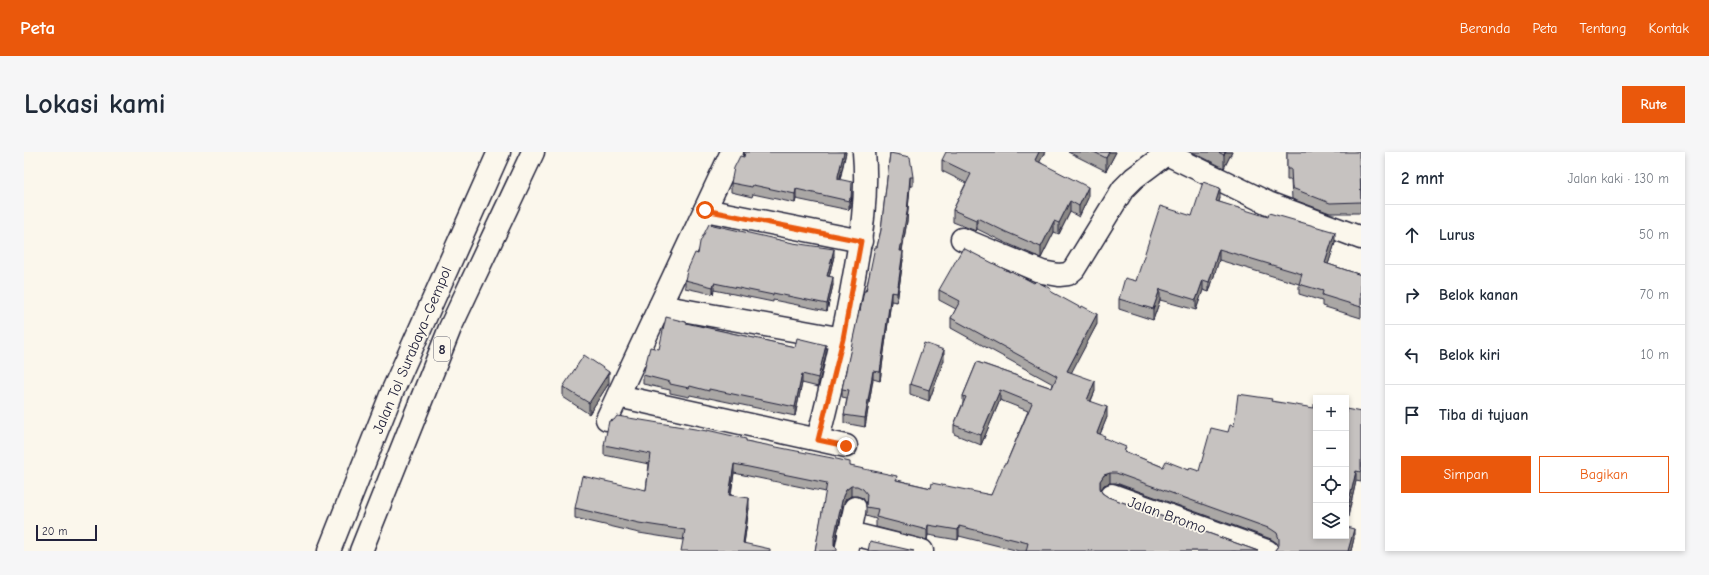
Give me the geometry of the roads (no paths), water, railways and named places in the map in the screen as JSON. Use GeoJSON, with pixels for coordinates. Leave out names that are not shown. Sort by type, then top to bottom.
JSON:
{"type":"FeatureCollection","features":[{"type":"Feature","properties":{"kind":"main road","name":"Jalan Tol Surabaya–Gempol"},"geometry":{"type":"LineString","coordinates":[[329,551],[392,390],[499,152]]}},
{"type":"Feature","properties":{"kind":"main road","name":"Jalan Tol Surabaya–Gempol"},"geometry":{"type":"LineString","coordinates":[[361,551],[450,328],[533,152]]}},
{"type":"Feature","properties":{"kind":"main road"},"geometry":{"type":"LineString","coordinates":[[607,419],[732,152]]}},
{"type":"Feature","properties":{"kind":"main road"},"geometry":{"type":"LineString","coordinates":[[818,440],[843,339],[861,241],[866,183],[864,152]]}},
{"type":"Feature","properties":{"kind":"main road"},"geometry":{"type":"LineString","coordinates":[[962,239],[1042,272],[1059,275],[1068,274],[1074,269],[1127,184],[1164,153],[1268,203],[1361,238]]}},
{"type":"Feature","properties":{"kind":"main road"},"geometry":{"type":"LineString","coordinates":[[705,210],[861,241]]}},
{"type":"Feature","properties":{"kind":"main road"},"geometry":{"type":"LineString","coordinates":[[660,306],[843,339]]}},
{"type":"Feature","properties":{"kind":"main road"},"geometry":{"type":"LineString","coordinates":[[618,396],[846,446]]}},
{"type":"Feature","properties":{"kind":"main road","name":"Jalan Bromo"},"geometry":{"type":"LineString","coordinates":[[1112,495],[1267,551]]}},
{"type":"Feature","properties":{"kind":"main road"},"geometry":{"type":"LineString","coordinates":[[855,508],[847,542],[922,551]]}}]}
